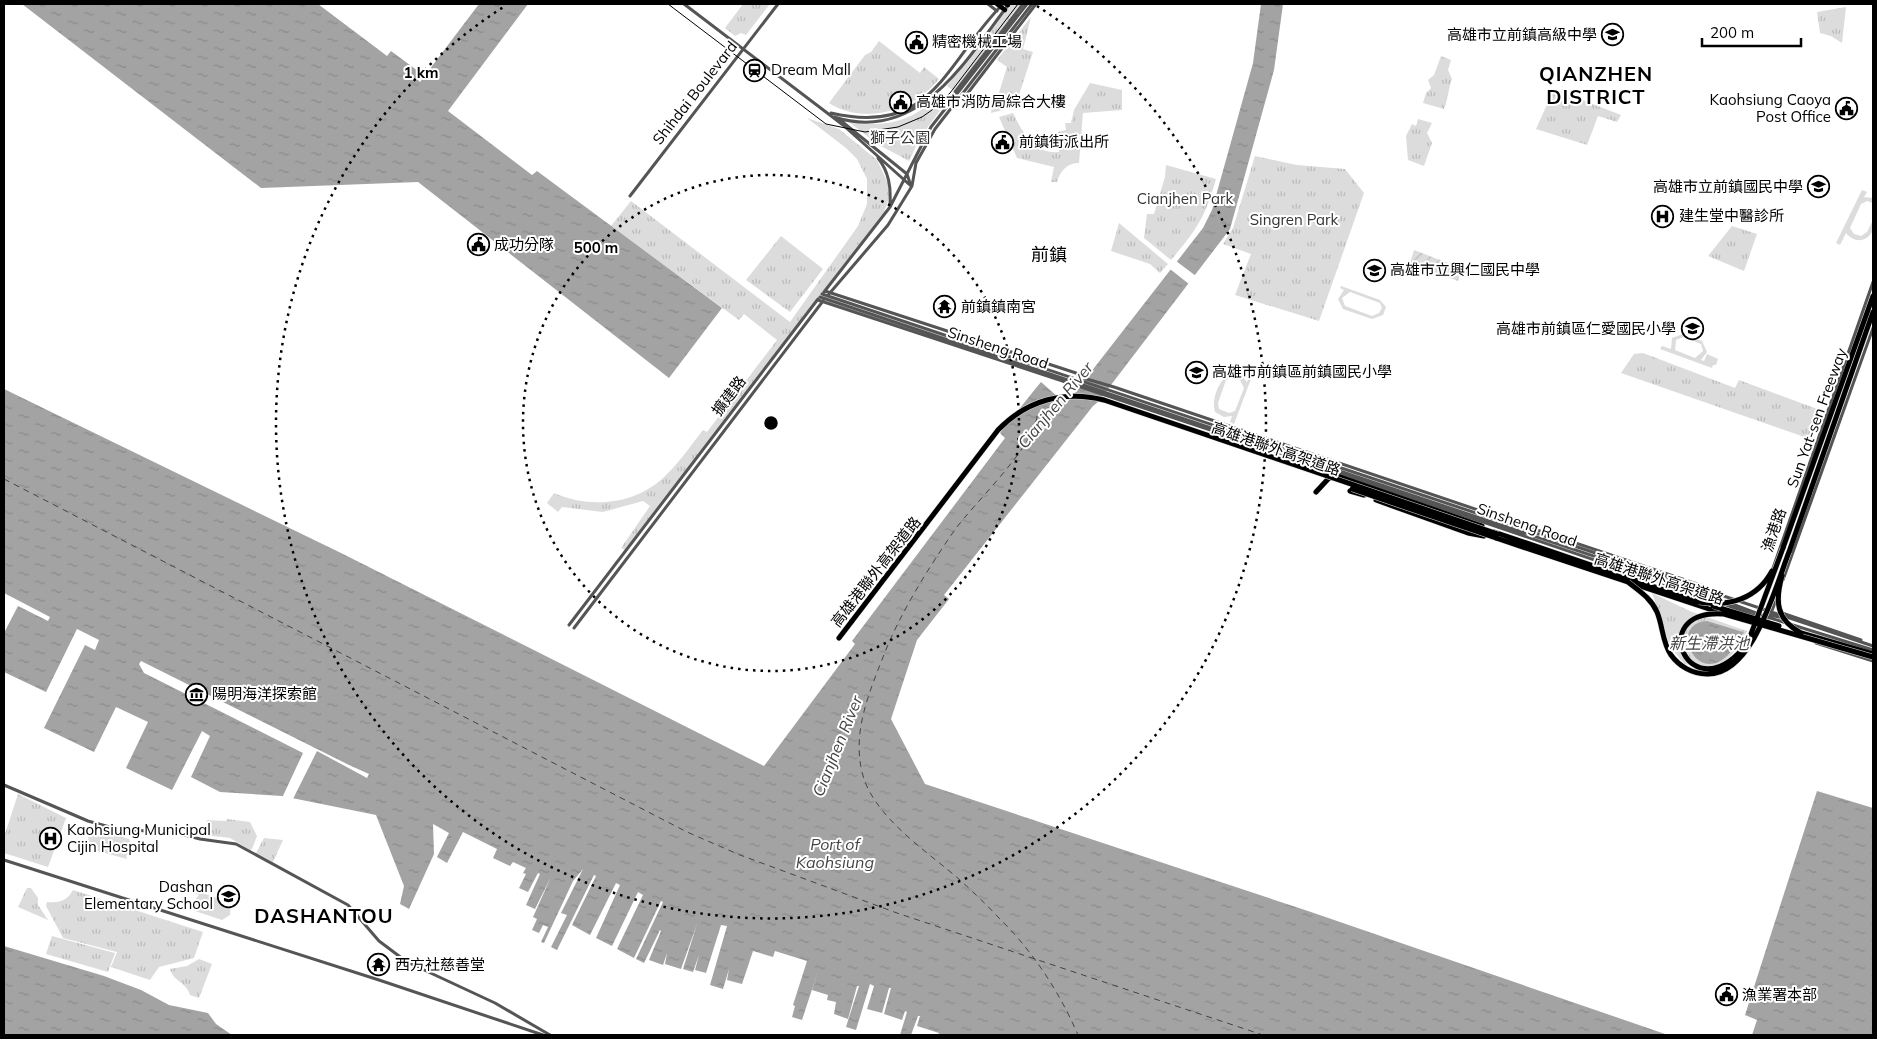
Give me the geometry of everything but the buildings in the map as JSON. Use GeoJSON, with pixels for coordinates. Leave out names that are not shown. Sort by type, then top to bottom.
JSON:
{"type":"FeatureCollection","features":[{"type":"Feature","properties":{"kind":"highway","name":"Sun Yat-sen Freeway"},"geometry":{"type":"LineString","coordinates":[[1784,548],[1873,296]]}},
{"type":"Feature","properties":{"kind":"highway","name":"Sun Yat-sen Freeway"},"geometry":{"type":"LineString","coordinates":[[1789,552],[1873,312]]}},
{"type":"Feature","properties":{"kind":"highway","name":"高雄港聯外高架道路"},"geometry":{"type":"LineString","coordinates":[[852,623],[1002,428],[1028,409],[1056,399],[1082,398],[1102,402],[1724,614],[1873,654]]}},
{"type":"Feature","properties":{"kind":"highway"},"geometry":{"type":"LineString","coordinates":[[1316,492],[1326,481],[1336,477],[1472,522],[1497,536]]}},
{"type":"Feature","properties":{"kind":"highway"},"geometry":{"type":"LineString","coordinates":[[1350,492],[1468,533],[1497,536]]}},
{"type":"Feature","properties":{"kind":"highway","name":"高雄港聯外高架道路"},"geometry":{"type":"LineString","coordinates":[[1497,536],[1700,602],[1873,654]]}},
{"type":"Feature","properties":{"kind":"highway"},"geometry":{"type":"LineString","coordinates":[[1700,602],[1731,603],[1750,595],[1767,580],[1784,548]]}},
{"type":"Feature","properties":{"kind":"highway"},"geometry":{"type":"LineString","coordinates":[[1724,614],[1700,614],[1685,627],[1680,636],[1681,649],[1688,661],[1699,668],[1710,670],[1722,667],[1738,656],[1748,642],[1784,548]]}},
{"type":"Feature","properties":{"kind":"highway"},"geometry":{"type":"LineString","coordinates":[[1628,582],[1646,595],[1654,607],[1667,649],[1677,662],[1699,674],[1712,674],[1730,668],[1742,657],[1752,643],[1789,552]]}},
{"type":"Feature","properties":{"kind":"highway"},"geometry":{"type":"LineString","coordinates":[[1789,552],[1780,585],[1779,609],[1786,623],[1801,632]]}},
{"type":"Feature","properties":{"kind":"street"},"geometry":{"type":"LineString","coordinates":[[684,4],[821,109],[838,119],[906,174],[912,186]]}},
{"type":"Feature","properties":{"kind":"street","name":"Shihdai Boulevard"},"geometry":{"type":"LineString","coordinates":[[630,196],[778,4]]}},
{"type":"Feature","properties":{"kind":"street"},"geometry":{"type":"LineString","coordinates":[[988,4],[1003,7]]}},
{"type":"Feature","properties":{"kind":"street"},"geometry":{"type":"LineString","coordinates":[[958,98],[954,92],[1022,4]]}},
{"type":"Feature","properties":{"kind":"street"},"geometry":{"type":"LineString","coordinates":[[912,186],[916,163],[935,129],[1027,4]]}},
{"type":"Feature","properties":{"kind":"street"},"geometry":{"type":"LineString","coordinates":[[958,98],[1032,4]]}},
{"type":"Feature","properties":{"kind":"street"},"geometry":{"type":"LineString","coordinates":[[958,98],[964,98],[1036,4]]}},
{"type":"Feature","properties":{"kind":"street"},"geometry":{"type":"LineString","coordinates":[[830,114],[877,118],[894,115],[916,105],[936,89],[1003,7]]}},
{"type":"Feature","properties":{"kind":"street"},"geometry":{"type":"LineString","coordinates":[[838,119],[879,122],[905,115],[917,109],[939,92],[1003,7]]}},
{"type":"Feature","properties":{"kind":"street","name":"擴建路"},"geometry":{"type":"LineString","coordinates":[[569,625],[890,207],[931,127],[958,98]]}},
{"type":"Feature","properties":{"kind":"street"},"geometry":{"type":"LineString","coordinates":[[830,114],[912,186]]}},
{"type":"Feature","properties":{"kind":"street"},"geometry":{"type":"LineString","coordinates":[[873,152],[888,177],[891,188],[890,207]]}},
{"type":"Feature","properties":{"kind":"street","name":"擴建路"},"geometry":{"type":"LineString","coordinates":[[574,628],[826,297],[888,225],[912,186]]}},
{"type":"Feature","properties":{"kind":"street","name":"漁港路"},"geometry":{"type":"LineString","coordinates":[[1756,615],[1873,282]]}},
{"type":"Feature","properties":{"kind":"street","name":"Sinsheng Road"},"geometry":{"type":"LineString","coordinates":[[821,295],[1080,382],[1107,393],[1760,606],[1771,614],[1873,654]]}},
{"type":"Feature","properties":{"kind":"street","name":"Sinsheng Road"},"geometry":{"type":"LineString","coordinates":[[821,295],[1076,373],[1080,382],[1107,393],[1429,499],[1692,589],[1756,615],[1804,639],[1873,662]]}},
{"type":"Feature","properties":{"kind":"street","name":"漁港路"},"geometry":{"type":"LineString","coordinates":[[1771,614],[1873,328]]}},
{"type":"Feature","properties":{"kind":"street","name":"Sinsheng Road"},"geometry":{"type":"LineString","coordinates":[[1080,382],[1111,386],[1429,499]]}},
{"type":"Feature","properties":{"kind":"street","name":"Sinsheng Road"},"geometry":{"type":"LineString","coordinates":[[1771,614],[1873,645]]}},
{"type":"Feature","properties":{"kind":"street","name":"Sinsheng Road"},"geometry":{"type":"LineString","coordinates":[[1756,615],[1764,616],[1771,614],[1873,645]]}},
{"type":"Feature","properties":{"kind":"street"},"geometry":{"type":"LineString","coordinates":[[4,785],[88,820],[117,829],[177,833],[200,839],[236,844],[348,905],[379,941],[407,962],[428,974],[495,1003],[550,1035]]}},
{"type":"Feature","properties":{"kind":"street"},"geometry":{"type":"LineString","coordinates":[[4,860],[543,1035]]}},
{"type":"Feature","properties":{"kind":"green space"},"geometry":{"type":"Polygon","coordinates":[[[743,4],[770,4],[746,35],[741,33],[735,36],[725,28],[743,4]]]}},
{"type":"Feature","properties":{"kind":"green space"},"geometry":{"type":"Polygon","coordinates":[[[1010,4],[1021,4],[954,91],[947,86],[1010,4]]]}},
{"type":"Feature","properties":{"kind":"green space"},"geometry":{"type":"Polygon","coordinates":[[[1846,7],[1842,43],[1831,36],[1820,33],[1817,12],[1846,7]]]}},
{"type":"Feature","properties":{"kind":"green space"},"geometry":{"type":"Polygon","coordinates":[[[1031,17],[1023,49],[1033,52],[1016,104],[1011,108],[991,113],[992,105],[996,102],[1007,67],[997,60],[1031,17]]]}},
{"type":"Feature","properties":{"kind":"green space"},"geometry":{"type":"Polygon","coordinates":[[[879,41],[920,73],[924,67],[939,79],[917,99],[888,111],[873,114],[858,113],[843,110],[829,103],[865,55],[871,52],[879,41]]]}},
{"type":"Feature","properties":{"kind":"green space"},"geometry":{"type":"Polygon","coordinates":[[[1441,56],[1451,60],[1448,70],[1452,79],[1444,109],[1423,103],[1426,93],[1431,88],[1428,80],[1434,75],[1441,56]]]}},
{"type":"Feature","properties":{"kind":"green space"},"geometry":{"type":"Polygon","coordinates":[[[1090,83],[1122,90],[1122,110],[1083,113],[1079,163],[1068,166],[1062,171],[1057,182],[1051,182],[1054,167],[1017,158],[999,117],[1013,113],[1030,141],[1042,150],[1059,152],[1058,132],[1066,130],[1065,123],[1071,123],[1074,110],[1090,83]]]}},
{"type":"Feature","properties":{"kind":"green space"},"geometry":{"type":"Polygon","coordinates":[[[1554,89],[1621,115],[1617,122],[1598,116],[1587,145],[1536,129],[1554,89]]]}},
{"type":"Feature","properties":{"kind":"green space","name":"獅子公園"},"geometry":{"type":"Polygon","coordinates":[[[942,92],[949,98],[920,138],[909,161],[879,145],[850,123],[877,124],[901,120],[922,110],[942,92]]]}},
{"type":"Feature","properties":{"kind":"green space"},"geometry":{"type":"Polygon","coordinates":[[[807,118],[839,129],[877,160],[888,183],[889,198],[884,212],[625,550],[621,548],[650,506],[643,501],[603,512],[562,507],[558,512],[547,503],[554,493],[583,501],[613,501],[641,493],[654,485],[676,465],[703,430],[707,432],[777,340],[744,314],[739,320],[611,226],[631,201],[790,322],[858,226],[867,204],[867,179],[857,159],[846,148],[807,118]]]}},
{"type":"Feature","properties":{"kind":"green space"},"geometry":{"type":"Polygon","coordinates":[[[1418,119],[1432,123],[1427,133],[1432,143],[1424,166],[1408,160],[1406,136],[1412,124],[1416,126],[1418,119]]]}},
{"type":"Feature","properties":{"kind":"green space","name":"Singren Park"},"geometry":{"type":"Polygon","coordinates":[[[1255,156],[1297,165],[1345,169],[1364,193],[1319,321],[1235,295],[1251,254],[1223,244],[1233,228],[1255,156]]]}},
{"type":"Feature","properties":{"kind":"green space","name":"Cianjhen Park"},"geometry":{"type":"Polygon","coordinates":[[[1166,165],[1216,179],[1204,214],[1171,260],[1144,238],[1147,214],[1154,214],[1165,177],[1166,165]]]}},
{"type":"Feature","properties":{"kind":"green space"},"geometry":{"type":"Polygon","coordinates":[[[1862,190],[1867,192],[1864,197],[1873,198],[1873,203],[1867,201],[1861,204],[1850,228],[1854,234],[1861,236],[1867,232],[1873,220],[1873,230],[1867,237],[1860,240],[1853,239],[1846,233],[1840,245],[1836,243],[1862,190]]]}},
{"type":"Feature","properties":{"kind":"green space","name":"Cianjhen Park"},"geometry":{"type":"Polygon","coordinates":[[[1119,223],[1168,264],[1160,273],[1150,264],[1111,251],[1119,223]]]}},
{"type":"Feature","properties":{"kind":"green space"},"geometry":{"type":"Polygon","coordinates":[[[1732,226],[1757,234],[1744,271],[1708,256],[1732,226]]]}},
{"type":"Feature","properties":{"kind":"green space"},"geometry":{"type":"Polygon","coordinates":[[[781,236],[823,269],[790,312],[746,280],[781,236]]]}},
{"type":"Feature","properties":{"kind":"green space"},"geometry":{"type":"Polygon","coordinates":[[[1414,250],[1461,268],[1458,281],[1410,263],[1414,250]]]}},
{"type":"Feature","properties":{"kind":"green space"},"geometry":{"type":"Polygon","coordinates":[[[1341,286],[1380,300],[1386,307],[1383,315],[1372,319],[1343,309],[1338,299],[1344,290],[1340,288],[1341,286]],[[1350,292],[1342,298],[1345,306],[1372,316],[1379,313],[1382,308],[1380,303],[1350,292]]]}},
{"type":"Feature","properties":{"kind":"green space"},"geometry":{"type":"Polygon","coordinates":[[[1683,334],[1702,341],[1707,352],[1701,360],[1704,361],[1707,354],[1718,359],[1716,365],[1713,365],[1712,368],[1660,349],[1662,346],[1671,349],[1672,338],[1683,334]],[[1683,337],[1676,340],[1675,350],[1695,358],[1703,351],[1701,344],[1683,337]]]}},
{"type":"Feature","properties":{"kind":"green space"},"geometry":{"type":"Polygon","coordinates":[[[1643,353],[1735,388],[1739,380],[1820,410],[1810,439],[1621,373],[1634,354],[1643,353]]]}},
{"type":"Feature","properties":{"kind":"green space"},"geometry":{"type":"Polygon","coordinates":[[[1230,374],[1241,375],[1247,382],[1249,378],[1251,379],[1234,424],[1230,422],[1232,416],[1224,417],[1215,412],[1214,407],[1219,385],[1230,374]],[[1233,378],[1226,380],[1218,403],[1219,409],[1229,413],[1235,411],[1244,388],[1240,380],[1233,378]]]}},
{"type":"Feature","properties":{"kind":"green space"},"geometry":{"type":"Polygon","coordinates":[[[1652,593],[1692,612],[1747,631],[1732,655],[1721,664],[1708,668],[1684,664],[1670,646],[1652,593]]]}},
{"type":"Feature","properties":{"kind":"green space"},"geometry":{"type":"Polygon","coordinates":[[[18,794],[66,818],[48,867],[4,853],[4,837],[18,794]]]}},
{"type":"Feature","properties":{"kind":"green space"},"geometry":{"type":"Polygon","coordinates":[[[227,819],[250,822],[257,836],[252,849],[250,850],[230,838],[205,835],[207,820],[226,821],[227,819]]]}},
{"type":"Feature","properties":{"kind":"green space"},"geometry":{"type":"Polygon","coordinates":[[[96,829],[129,839],[131,846],[128,854],[126,856],[127,859],[75,845],[75,843],[87,845],[89,834],[96,829]],[[96,833],[89,840],[92,846],[123,855],[129,850],[129,844],[125,841],[96,833]]]}},
{"type":"Feature","properties":{"kind":"green space"},"geometry":{"type":"Polygon","coordinates":[[[96,833],[125,841],[129,844],[129,850],[123,855],[91,846],[89,840],[96,833]]]}},
{"type":"Feature","properties":{"kind":"green space"},"geometry":{"type":"Polygon","coordinates":[[[264,838],[283,840],[273,862],[256,853],[264,838]]]}},
{"type":"Feature","properties":{"kind":"green space"},"geometry":{"type":"Polygon","coordinates":[[[27,888],[31,888],[38,898],[38,905],[48,920],[18,907],[27,888]]]}},
{"type":"Feature","properties":{"kind":"green space"},"geometry":{"type":"Polygon","coordinates":[[[191,889],[231,903],[230,915],[222,920],[195,911],[193,902],[199,895],[191,892],[191,889]]]}},
{"type":"Feature","properties":{"kind":"green space"},"geometry":{"type":"Polygon","coordinates":[[[73,890],[203,932],[194,958],[159,967],[150,980],[111,967],[117,952],[63,938],[46,906],[47,902],[59,902],[65,899],[73,890]]]}},
{"type":"Feature","properties":{"kind":"green space"},"geometry":{"type":"Polygon","coordinates":[[[52,936],[115,953],[108,972],[46,954],[52,936]]]}},
{"type":"Feature","properties":{"kind":"green space"},"geometry":{"type":"Polygon","coordinates":[[[199,959],[212,964],[199,998],[190,995],[170,969],[187,966],[199,959]]]}},
{"type":"Feature","properties":{"kind":"water"},"geometry":{"type":"Polygon","coordinates":[[[22,4],[318,4],[387,56],[391,51],[422,74],[418,80],[420,82],[479,4],[528,4],[448,111],[532,175],[537,171],[722,308],[669,378],[418,182],[261,188],[22,4]]]}},
{"type":"Feature","properties":{"kind":"water","name":"Port of Kaohsiung"},"geometry":{"type":"Polygon","coordinates":[[[1261,4],[1283,4],[1274,70],[1230,229],[1098,402],[944,595],[949,599],[917,640],[891,719],[925,784],[1308,911],[1668,1035],[938,1035],[939,1033],[917,1026],[920,1016],[918,1016],[911,1035],[900,1035],[907,1012],[905,1011],[902,1020],[884,1014],[891,988],[889,988],[882,1013],[867,1009],[874,986],[870,984],[856,1030],[846,1027],[859,986],[857,986],[848,1019],[834,1014],[836,1002],[827,1000],[828,995],[812,990],[819,968],[802,1020],[792,1017],[795,1006],[793,1005],[807,961],[775,951],[773,957],[753,951],[742,984],[727,980],[729,969],[723,989],[710,985],[727,926],[721,925],[706,973],[695,970],[699,955],[693,972],[683,969],[697,924],[681,969],[665,964],[667,953],[663,965],[649,960],[660,930],[644,963],[636,959],[663,902],[661,901],[634,958],[617,949],[643,895],[638,892],[612,946],[596,938],[620,885],[616,883],[590,935],[572,925],[596,876],[594,875],[557,950],[551,947],[567,915],[561,913],[583,869],[573,881],[544,943],[541,942],[548,927],[543,925],[539,933],[532,930],[537,919],[533,917],[551,877],[535,909],[526,905],[540,874],[538,873],[528,892],[519,888],[526,874],[523,873],[526,868],[513,862],[510,866],[493,858],[497,849],[463,832],[447,863],[437,857],[449,833],[433,824],[434,854],[409,909],[400,904],[404,886],[376,815],[282,796],[220,792],[191,777],[210,736],[202,731],[172,790],[126,768],[148,722],[116,707],[94,752],[44,728],[85,645],[95,650],[99,640],[77,629],[46,692],[4,672],[4,633],[18,606],[48,621],[50,617],[4,593],[4,389],[341,553],[764,766],[855,644],[852,641],[1005,438],[1000,433],[1036,388],[1041,382],[1066,404],[1203,228],[1212,210],[1253,63],[1261,4]]]}},
{"type":"Feature","properties":{"kind":"water","name":"新生滯洪池"},"geometry":{"type":"Polygon","coordinates":[[[1707,621],[1743,632],[1733,650],[1716,663],[1706,663],[1697,659],[1691,651],[1688,641],[1689,632],[1695,624],[1707,621]]]}},
{"type":"Feature","properties":{"kind":"water"},"geometry":{"type":"Polygon","coordinates":[[[1817,791],[1873,808],[1873,1035],[1752,1035],[1757,1020],[1745,1015],[1817,791]]]}},
{"type":"Feature","properties":{"kind":"water"},"geometry":{"type":"Polygon","coordinates":[[[4,946],[104,976],[141,990],[169,1005],[208,1013],[216,1024],[232,1035],[4,1035],[4,946]]]}},
{"type":"Feature","properties":{"kind":"pier"},"geometry":{"type":"Polygon","coordinates":[[[1176,261],[1196,276],[1189,284],[1170,269],[1176,261]]]}},
{"type":"Feature","properties":{"kind":"pier"},"geometry":{"type":"Polygon","coordinates":[[[141,661],[369,774],[367,778],[317,751],[293,799],[282,798],[303,753],[144,673],[139,664],[141,661]]]}},
{"type":"Feature","properties":{"kind":"ferry route"},"geometry":{"type":"LineString","coordinates":[[1037,416],[1034,428],[1026,443],[954,531],[907,606],[868,696],[859,741],[862,772],[877,804],[903,832],[979,898],[1022,943],[1044,972],[1078,1035]]}},
{"type":"Feature","properties":{"kind":"ferry route"},"geometry":{"type":"LineString","coordinates":[[4,479],[687,832],[740,855],[897,913],[1263,1035]]}},
{"type":"Feature","properties":{"kind":"tram line"},"geometry":{"type":"LineString","coordinates":[[668,4],[826,124],[865,132],[898,127],[922,117],[932,110],[950,93],[1018,4]]}},
{"type":"Feature","properties":{"kind":"place","name":"高雄市立前鎮高級中學"},"geometry":{"type":"Point","coordinates":[1613,35]}},
{"type":"Feature","properties":{"kind":"place","name":"精密機械工場"},"geometry":{"type":"Point","coordinates":[916,42]}},
{"type":"Feature","properties":{"kind":"place","name":"Dream Mall"},"geometry":{"type":"Point","coordinates":[755,70]}},
{"type":"Feature","properties":{"kind":"place","name":"高雄市消防局綜合大樓"},"geometry":{"type":"Point","coordinates":[900,102]}},
{"type":"Feature","properties":{"kind":"place","name":"Kaohsiung Caoya Post Office"},"geometry":{"type":"Point","coordinates":[1847,109]}},
{"type":"Feature","properties":{"kind":"place","name":"前鎮街派出所"},"geometry":{"type":"Point","coordinates":[1003,142]}},
{"type":"Feature","properties":{"kind":"place","name":"高雄市立前鎮國民中學"},"geometry":{"type":"Point","coordinates":[1819,187]}},
{"type":"Feature","properties":{"kind":"place","name":"建生堂中醫診所"},"geometry":{"type":"Point","coordinates":[1663,216]}},
{"type":"Feature","properties":{"kind":"place","name":"成功分隊"},"geometry":{"type":"Point","coordinates":[478,245]}},
{"type":"Feature","properties":{"kind":"place","name":"高雄市立興仁國民中學"},"geometry":{"type":"Point","coordinates":[1374,270]}},
{"type":"Feature","properties":{"kind":"place","name":"前鎮鎮南宮"},"geometry":{"type":"Point","coordinates":[945,307]}},
{"type":"Feature","properties":{"kind":"place","name":"高雄市前鎮區仁愛國民小學"},"geometry":{"type":"Point","coordinates":[1692,329]}},
{"type":"Feature","properties":{"kind":"place","name":"高雄市前鎮區前鎮國民小學"},"geometry":{"type":"Point","coordinates":[1196,372]}},
{"type":"Feature","properties":{"kind":"place","name":"陽明海洋探索館"},"geometry":{"type":"Point","coordinates":[196,694]}},
{"type":"Feature","properties":{"kind":"place","name":"Kaohsiung Municipal Cijin Hospital"},"geometry":{"type":"Point","coordinates":[51,839]}},
{"type":"Feature","properties":{"kind":"place","name":"Dashan Elementary School"},"geometry":{"type":"Point","coordinates":[229,896]}},
{"type":"Feature","properties":{"kind":"place","name":"西方社慈善堂"},"geometry":{"type":"Point","coordinates":[379,965]}},
{"type":"Feature","properties":{"kind":"place","name":"漁業署本部"},"geometry":{"type":"Point","coordinates":[1726,995]}},
{"type":"Feature","properties":{"kind":"district","name":"QIANZHEN DISTRICT"},"geometry":{"type":"Point","coordinates":[1596,86]}},
{"type":"Feature","properties":{"kind":"district","name":"前鎮"},"geometry":{"type":"Point","coordinates":[1049,255]}},
{"type":"Feature","properties":{"kind":"district","name":"DASHANTOU"},"geometry":{"type":"Point","coordinates":[324,916]}},
{"type":"Feature","properties":{"kind":"water label","name":"Cianjhen River"},"geometry":{"type":"Point","coordinates":[1055,405]}},
{"type":"Feature","properties":{"kind":"water label","name":"Cianjhen River"},"geometry":{"type":"Point","coordinates":[837,746]}}]}
